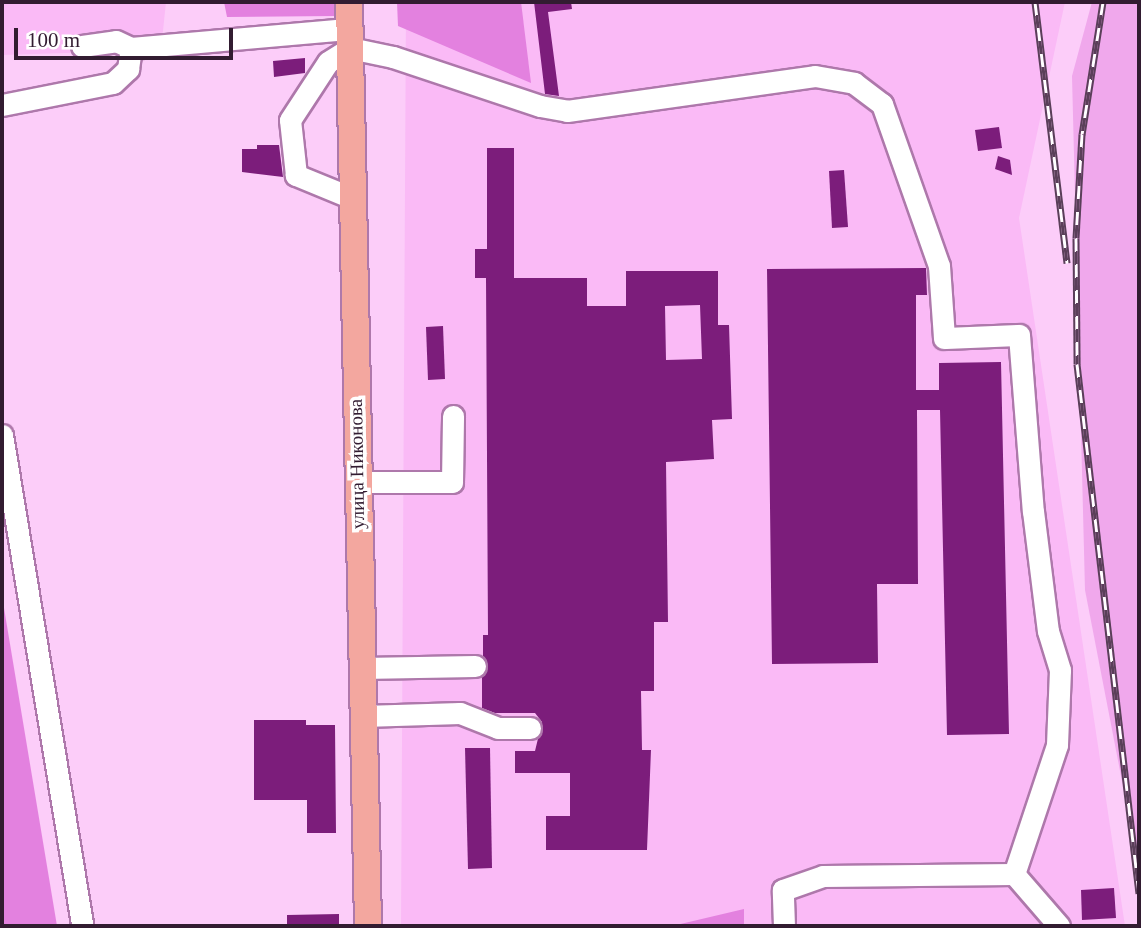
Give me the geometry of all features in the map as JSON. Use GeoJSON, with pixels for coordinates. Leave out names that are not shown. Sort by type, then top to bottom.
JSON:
{"type":"FeatureCollection","features":[{"type":"Feature","properties":{"kind":"main road","name":"улица Никонова"},"geometry":{"type":"LineString","coordinates":[[349,2],[368,926]]}},
{"type":"Feature","properties":{"kind":"street"},"geometry":{"type":"LineString","coordinates":[[350,39],[328,62],[290,120],[296,175],[352,198]]}},
{"type":"Feature","properties":{"kind":"street"},"geometry":{"type":"LineString","coordinates":[[82,46],[116,41],[131,48],[350,39],[393,57],[540,106],[567,110],[815,76],[854,83],[882,104],[939,266],[944,338],[1019,335],[1033,511],[1048,631],[1060,670],[1057,745],[1014,874]]}},
{"type":"Feature","properties":{"kind":"street"},"geometry":{"type":"LineString","coordinates":[[2,105],[113,83],[128,69],[131,48]]}},
{"type":"Feature","properties":{"kind":"street"},"geometry":{"type":"LineString","coordinates":[[358,482],[452,482],[453,416]]}},
{"type":"Feature","properties":{"kind":"street"},"geometry":{"type":"LineString","coordinates":[[2,435],[82,926]]}},
{"type":"Feature","properties":{"kind":"street"},"geometry":{"type":"LineString","coordinates":[[362,667],[475,666]]}},
{"type":"Feature","properties":{"kind":"street"},"geometry":{"type":"LineString","coordinates":[[363,716],[460,713],[498,727],[530,728]]}},
{"type":"Feature","properties":{"kind":"street"},"geometry":{"type":"LineString","coordinates":[[784,926],[783,890],[823,876],[1014,874],[1059,926]]}},
{"type":"Feature","properties":{"kind":"shaded area"},"geometry":{"type":"Polygon","coordinates":[[[2,2],[166,2],[161,50],[2,55],[2,2]]]}},
{"type":"Feature","properties":{"kind":"shaded area"},"geometry":{"type":"Polygon","coordinates":[[[224,2],[335,2],[335,16],[227,17],[224,2]]]}},
{"type":"Feature","properties":{"kind":"shaded area"},"geometry":{"type":"Polygon","coordinates":[[[397,2],[521,2],[531,83],[398,26],[397,2]]]}},
{"type":"Feature","properties":{"kind":"shaded area"},"geometry":{"type":"Polygon","coordinates":[[[406,2],[1065,2],[1019,218],[1125,926],[401,926],[406,2]]]}},
{"type":"Feature","properties":{"kind":"shaded area"},"geometry":{"type":"Polygon","coordinates":[[[1092,2],[1139,2],[1139,869],[1085,590],[1072,76],[1092,2]]]}},
{"type":"Feature","properties":{"kind":"shaded area"},"geometry":{"type":"Polygon","coordinates":[[[2,596],[57,926],[2,926],[2,596]]]}},
{"type":"Feature","properties":{"kind":"shaded area"},"geometry":{"type":"Polygon","coordinates":[[[744,909],[744,926],[672,926],[744,909]]]}},
{"type":"Feature","properties":{"kind":"building"},"geometry":{"type":"Polygon","coordinates":[[[534,2],[571,2],[572,9],[548,12],[559,96],[545,94],[534,2]]]}},
{"type":"Feature","properties":{"kind":"building"},"geometry":{"type":"Polygon","coordinates":[[[305,58],[305,73],[274,77],[273,61],[305,58]]]}},
{"type":"Feature","properties":{"kind":"building"},"geometry":{"type":"Polygon","coordinates":[[[999,127],[1002,148],[978,151],[975,130],[999,127]]]}},
{"type":"Feature","properties":{"kind":"building"},"geometry":{"type":"Polygon","coordinates":[[[257,145],[279,145],[283,177],[242,172],[242,149],[257,149],[257,145]]]}},
{"type":"Feature","properties":{"kind":"building"},"geometry":{"type":"Polygon","coordinates":[[[487,148],[514,148],[514,278],[587,278],[587,306],[626,306],[626,271],[718,271],[718,325],[729,325],[732,419],[712,420],[714,459],[666,462],[668,622],[654,622],[654,691],[641,691],[642,750],[651,750],[647,850],[546,850],[546,816],[570,816],[570,773],[515,773],[515,751],[535,751],[542,722],[535,713],[495,713],[482,708],[482,677],[488,666],[483,656],[483,635],[488,635],[486,278],[475,278],[475,249],[487,249],[487,148]],[[700,305],[665,306],[666,360],[702,359],[700,305]]]}},
{"type":"Feature","properties":{"kind":"building"},"geometry":{"type":"Polygon","coordinates":[[[998,156],[1010,160],[1012,175],[995,169],[998,156]]]}},
{"type":"Feature","properties":{"kind":"building"},"geometry":{"type":"Polygon","coordinates":[[[844,170],[848,227],[832,228],[829,171],[844,170]]]}},
{"type":"Feature","properties":{"kind":"building"},"geometry":{"type":"Polygon","coordinates":[[[926,268],[927,295],[916,295],[916,390],[939,390],[939,363],[1001,362],[1009,734],[947,735],[940,410],[917,410],[918,584],[877,584],[878,663],[772,664],[767,269],[926,268]]]}},
{"type":"Feature","properties":{"kind":"building"},"geometry":{"type":"Polygon","coordinates":[[[443,326],[445,379],[428,380],[426,327],[443,326]]]}},
{"type":"Feature","properties":{"kind":"building"},"geometry":{"type":"Polygon","coordinates":[[[254,720],[306,720],[306,725],[335,725],[336,833],[307,833],[307,800],[254,800],[254,720]]]}},
{"type":"Feature","properties":{"kind":"building"},"geometry":{"type":"Polygon","coordinates":[[[465,748],[490,748],[492,868],[468,869],[465,748]]]}},
{"type":"Feature","properties":{"kind":"building"},"geometry":{"type":"Polygon","coordinates":[[[1114,888],[1116,918],[1082,920],[1081,890],[1114,888]]]}},
{"type":"Feature","properties":{"kind":"building"},"geometry":{"type":"Polygon","coordinates":[[[339,914],[339,926],[287,926],[287,915],[339,914]]]}},
{"type":"Feature","properties":{"kind":"railway"},"geometry":{"type":"LineString","coordinates":[[1035,2],[1067,263]]}},
{"type":"Feature","properties":{"kind":"railway"},"geometry":{"type":"LineString","coordinates":[[1103,2],[1082,134],[1076,238],[1077,364],[1139,893]]}}]}
